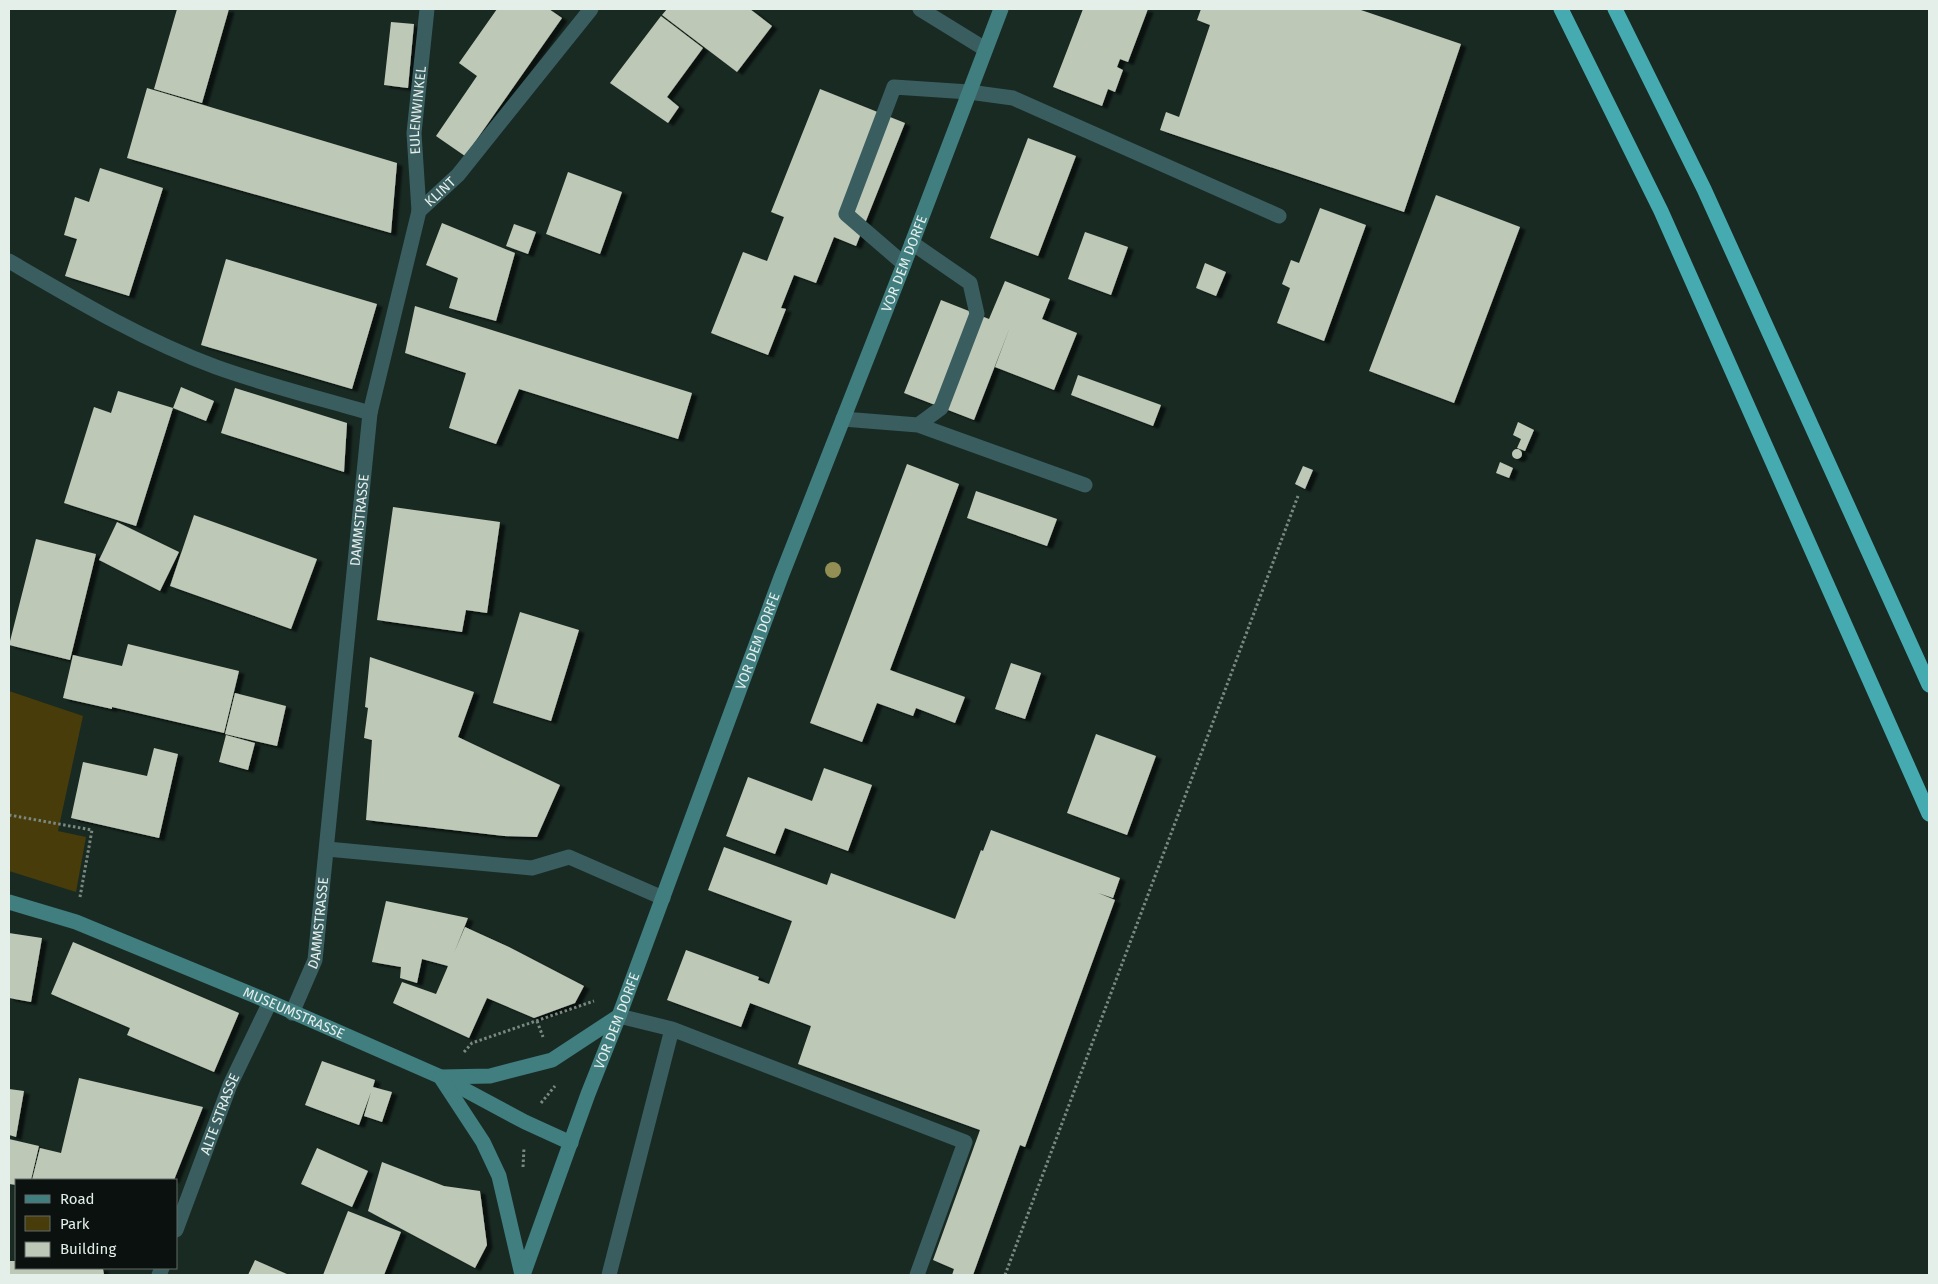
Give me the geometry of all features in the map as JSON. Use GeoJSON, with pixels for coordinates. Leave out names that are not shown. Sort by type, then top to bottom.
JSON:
{"type":"FeatureCollection","features":[{"type":"Feature","properties":{"kind":"highway"},"geometry":{"type":"LineString","coordinates":[[1561,9],[1661,211],[1929,814]]}},
{"type":"Feature","properties":{"kind":"highway"},"geometry":{"type":"LineString","coordinates":[[1615,9],[1704,189],[1929,685]]}},
{"type":"Feature","properties":{"kind":"main road","name":"VOR DEM DORFE"},"geometry":{"type":"LineString","coordinates":[[523,1275],[782,577],[1001,9]]}},
{"type":"Feature","properties":{"kind":"main road","name":"MUSEUMSTRASSE"},"geometry":{"type":"LineString","coordinates":[[9,902],[76,922],[270,1002],[441,1077],[525,1122],[571,1143]]}},
{"type":"Feature","properties":{"kind":"main road"},"geometry":{"type":"LineString","coordinates":[[441,1077],[490,1076],[552,1060],[619,1016]]}},
{"type":"Feature","properties":{"kind":"main road"},"geometry":{"type":"LineString","coordinates":[[441,1077],[483,1142],[499,1176],[523,1275]]}},
{"type":"Feature","properties":{"kind":"street","name":"EULENWINKEL"},"geometry":{"type":"LineString","coordinates":[[419,212],[414,133],[427,9]]}},
{"type":"Feature","properties":{"kind":"street","name":"KLINT"},"geometry":{"type":"LineString","coordinates":[[370,413],[419,212],[458,175],[591,9]]}},
{"type":"Feature","properties":{"kind":"street"},"geometry":{"type":"LineString","coordinates":[[920,9],[986,49]]}},
{"type":"Feature","properties":{"kind":"street"},"geometry":{"type":"LineString","coordinates":[[904,264],[846,214],[894,87],[969,92],[1013,98],[1280,216]]}},
{"type":"Feature","properties":{"kind":"street"},"geometry":{"type":"LineString","coordinates":[[912,243],[970,283],[977,314],[941,408],[918,425]]}},
{"type":"Feature","properties":{"kind":"street"},"geometry":{"type":"LineString","coordinates":[[9,261],[105,316],[158,343],[217,367],[370,413]]}},
{"type":"Feature","properties":{"kind":"street","name":"DAMMSTRASSE"},"geometry":{"type":"LineString","coordinates":[[292,1013],[315,960],[370,413]]}},
{"type":"Feature","properties":{"kind":"street"},"geometry":{"type":"LineString","coordinates":[[843,420],[918,425],[1085,485]]}},
{"type":"Feature","properties":{"kind":"street"},"geometry":{"type":"LineString","coordinates":[[327,849],[532,868],[569,856],[663,898]]}},
{"type":"Feature","properties":{"kind":"street","name":"ALTE STRASSE"},"geometry":{"type":"LineString","coordinates":[[178,1225],[230,1085],[270,1002]]}},
{"type":"Feature","properties":{"kind":"street"},"geometry":{"type":"LineString","coordinates":[[619,1016],[672,1029],[965,1142],[917,1275]]}},
{"type":"Feature","properties":{"kind":"street"},"geometry":{"type":"LineString","coordinates":[[609,1275],[672,1029]]}},
{"type":"Feature","properties":{"kind":"path"},"geometry":{"type":"LineString","coordinates":[[1005,1275],[1298,496]]}},
{"type":"Feature","properties":{"kind":"path"},"geometry":{"type":"LineString","coordinates":[[9,815],[92,830],[76,922]]}},
{"type":"Feature","properties":{"kind":"path"},"geometry":{"type":"LineString","coordinates":[[441,1077],[472,1043],[630,988]]}},
{"type":"Feature","properties":{"kind":"path"},"geometry":{"type":"LineString","coordinates":[[523,1167],[525,1122],[559,1081],[537,1021]]}},
{"type":"Feature","properties":{"kind":"path"},"geometry":{"type":"LineString","coordinates":[[499,1176],[523,1167],[559,1177]]}},
{"type":"Feature","properties":{"kind":"green space"},"geometry":{"type":"Polygon","coordinates":[[[9,691],[83,716],[58,831],[86,837],[76,892],[9,871],[9,691]]]}},
{"type":"Feature","properties":{"kind":"building"},"geometry":{"type":"Polygon","coordinates":[[[177,9],[229,9],[202,103],[154,89],[177,9]]]}},
{"type":"Feature","properties":{"kind":"building"},"geometry":{"type":"Polygon","coordinates":[[[497,9],[549,9],[562,18],[465,156],[436,136],[477,76],[459,63],[497,9]]]}},
{"type":"Feature","properties":{"kind":"building"},"geometry":{"type":"Polygon","coordinates":[[[667,9],[750,9],[772,26],[737,72],[662,15],[667,9]]]}},
{"type":"Feature","properties":{"kind":"building"},"geometry":{"type":"Polygon","coordinates":[[[1083,9],[1148,9],[1128,62],[1120,59],[1117,67],[1123,70],[1115,92],[1108,89],[1102,106],[1053,87],[1083,9]]]}},
{"type":"Feature","properties":{"kind":"building"},"geometry":{"type":"Polygon","coordinates":[[[1201,9],[1358,9],[1461,44],[1404,212],[1160,130],[1166,112],[1179,117],[1210,25],[1197,20],[1201,9]]]}},
{"type":"Feature","properties":{"kind":"building"},"geometry":{"type":"Polygon","coordinates":[[[661,16],[703,48],[667,97],[679,107],[668,123],[610,83],[661,16]]]}},
{"type":"Feature","properties":{"kind":"building"},"geometry":{"type":"Polygon","coordinates":[[[391,22],[414,24],[408,88],[384,85],[391,22]]]}},
{"type":"Feature","properties":{"kind":"building"},"geometry":{"type":"Polygon","coordinates":[[[147,88],[397,163],[391,233],[127,158],[147,88]]]}},
{"type":"Feature","properties":{"kind":"building"},"geometry":{"type":"Polygon","coordinates":[[[820,89],[905,123],[856,246],[834,237],[816,283],[794,275],[781,308],[786,309],[768,355],[711,333],[743,252],[767,261],[784,217],[771,212],[820,89]]]}},
{"type":"Feature","properties":{"kind":"building"},"geometry":{"type":"Polygon","coordinates":[[[1028,138],[1076,156],[1038,256],[990,238],[1028,138]]]}},
{"type":"Feature","properties":{"kind":"building"},"geometry":{"type":"Polygon","coordinates":[[[100,168],[163,188],[129,296],[65,276],[77,239],[64,235],[75,197],[89,202],[100,168]]]}},
{"type":"Feature","properties":{"kind":"building"},"geometry":{"type":"Polygon","coordinates":[[[568,172],[622,192],[600,254],[546,234],[568,172]]]}},
{"type":"Feature","properties":{"kind":"building"},"geometry":{"type":"Polygon","coordinates":[[[1436,195],[1520,227],[1454,403],[1369,371],[1436,195]]]}},
{"type":"Feature","properties":{"kind":"building"},"geometry":{"type":"Polygon","coordinates":[[[1320,208],[1366,225],[1324,341],[1277,323],[1290,288],[1282,284],[1291,260],[1299,263],[1320,208]]]}},
{"type":"Feature","properties":{"kind":"building"},"geometry":{"type":"Polygon","coordinates":[[[442,223],[515,253],[496,321],[449,308],[458,278],[426,265],[442,223]]]}},
{"type":"Feature","properties":{"kind":"building"},"geometry":{"type":"Polygon","coordinates":[[[514,224],[536,232],[528,254],[506,246],[514,224]]]}},
{"type":"Feature","properties":{"kind":"building"},"geometry":{"type":"Polygon","coordinates":[[[1085,232],[1128,247],[1111,295],[1068,279],[1085,232]]]}},
{"type":"Feature","properties":{"kind":"building"},"geometry":{"type":"Polygon","coordinates":[[[226,259],[377,304],[352,389],[201,345],[226,259]]]}},
{"type":"Feature","properties":{"kind":"building"},"geometry":{"type":"Polygon","coordinates":[[[1205,263],[1226,272],[1216,296],[1196,288],[1205,263]]]}},
{"type":"Feature","properties":{"kind":"building"},"geometry":{"type":"Polygon","coordinates":[[[1005,281],[1050,299],[1042,319],[1077,333],[1054,390],[995,367],[1010,327],[974,420],[904,393],[941,300],[989,319],[1005,281]]]}},
{"type":"Feature","properties":{"kind":"building"},"geometry":{"type":"Polygon","coordinates":[[[415,306],[692,393],[678,439],[519,389],[496,444],[449,428],[466,373],[405,353],[415,306]]]}},
{"type":"Feature","properties":{"kind":"building"},"geometry":{"type":"Polygon","coordinates":[[[1078,375],[1161,405],[1153,426],[1071,395],[1078,375]]]}},
{"type":"Feature","properties":{"kind":"building"},"geometry":{"type":"Polygon","coordinates":[[[181,387],[214,401],[206,421],[173,408],[181,387]]]}},
{"type":"Feature","properties":{"kind":"building"},"geometry":{"type":"Polygon","coordinates":[[[235,388],[347,423],[344,472],[221,433],[235,388]]]}},
{"type":"Feature","properties":{"kind":"building"},"geometry":{"type":"Polygon","coordinates":[[[118,391],[173,408],[136,526],[64,503],[94,407],[111,413],[118,391]]]}},
{"type":"Feature","properties":{"kind":"building"},"geometry":{"type":"Polygon","coordinates":[[[1518,422],[1534,430],[1525,451],[1517,448],[1521,439],[1513,435],[1518,422]]]}},
{"type":"Feature","properties":{"kind":"building"},"geometry":{"type":"Polygon","coordinates":[[[1517,449],[1522,454],[1517,459],[1512,454],[1517,449]]]}},
{"type":"Feature","properties":{"kind":"building"},"geometry":{"type":"Polygon","coordinates":[[[1500,462],[1513,468],[1509,478],[1496,473],[1500,462]]]}},
{"type":"Feature","properties":{"kind":"building"},"geometry":{"type":"Polygon","coordinates":[[[907,464],[959,484],[890,670],[965,697],[955,723],[916,708],[913,716],[877,703],[862,742],[810,723],[907,464]]]}},
{"type":"Feature","properties":{"kind":"building"},"geometry":{"type":"Polygon","coordinates":[[[1303,466],[1313,470],[1305,489],[1295,484],[1303,466]]]}},
{"type":"Feature","properties":{"kind":"building"},"geometry":{"type":"Polygon","coordinates":[[[976,491],[1057,519],[1047,546],[967,518],[976,491]]]}},
{"type":"Feature","properties":{"kind":"building"},"geometry":{"type":"Polygon","coordinates":[[[393,507],[500,522],[487,613],[466,610],[462,632],[377,620],[393,507]]]}},
{"type":"Feature","properties":{"kind":"building"},"geometry":{"type":"Polygon","coordinates":[[[194,515],[317,559],[291,629],[170,586],[194,515]]]}},
{"type":"Feature","properties":{"kind":"building"},"geometry":{"type":"Polygon","coordinates":[[[117,522],[179,552],[160,591],[99,560],[117,522]]]}},
{"type":"Feature","properties":{"kind":"building"},"geometry":{"type":"Polygon","coordinates":[[[36,539],[96,554],[70,660],[9,645],[36,539]]]}},
{"type":"Feature","properties":{"kind":"building"},"geometry":{"type":"Polygon","coordinates":[[[520,612],[579,630],[551,721],[493,703],[520,612]]]}},
{"type":"Feature","properties":{"kind":"building"},"geometry":{"type":"Polygon","coordinates":[[[128,644],[239,671],[224,733],[112,707],[112,709],[63,698],[73,655],[122,666],[128,644]]]}},
{"type":"Feature","properties":{"kind":"building"},"geometry":{"type":"Polygon","coordinates":[[[370,657],[474,692],[458,737],[560,785],[537,837],[504,836],[366,820],[372,740],[364,738],[368,708],[365,707],[370,657]]]}},
{"type":"Feature","properties":{"kind":"building"},"geometry":{"type":"Polygon","coordinates":[[[1011,663],[1041,673],[1025,719],[995,709],[1011,663]]]}},
{"type":"Feature","properties":{"kind":"building"},"geometry":{"type":"Polygon","coordinates":[[[235,693],[286,706],[277,746],[225,734],[235,693]]]}},
{"type":"Feature","properties":{"kind":"building"},"geometry":{"type":"Polygon","coordinates":[[[1096,734],[1156,756],[1127,835],[1067,813],[1096,734]]]}},
{"type":"Feature","properties":{"kind":"building"},"geometry":{"type":"Polygon","coordinates":[[[226,735],[255,743],[248,770],[219,762],[226,735]]]}},
{"type":"Feature","properties":{"kind":"building"},"geometry":{"type":"Polygon","coordinates":[[[154,748],[178,754],[159,838],[71,818],[83,762],[147,776],[154,748]]]}},
{"type":"Feature","properties":{"kind":"building"},"geometry":{"type":"Polygon","coordinates":[[[824,768],[872,785],[848,851],[785,828],[775,854],[726,836],[748,777],[812,801],[824,768]]]}},
{"type":"Feature","properties":{"kind":"building"},"geometry":{"type":"Polygon","coordinates":[[[991,830],[1120,878],[1113,898],[1098,893],[1115,900],[1025,1147],[1020,1145],[973,1275],[952,1275],[954,1269],[933,1260],[980,1130],[798,1064],[811,1026],[750,1003],[741,1027],[667,1000],[686,950],[759,977],[758,980],[769,984],[792,921],[708,890],[724,847],[827,885],[831,873],[955,919],[981,850],[983,851],[991,830]]]}},
{"type":"Feature","properties":{"kind":"building"},"geometry":{"type":"Polygon","coordinates":[[[386,901],[468,918],[454,953],[465,927],[509,947],[584,986],[575,1003],[534,1018],[487,998],[469,1038],[393,1003],[402,982],[436,994],[448,966],[422,959],[417,983],[400,978],[401,967],[372,962],[386,901]]]}},
{"type":"Feature","properties":{"kind":"building"},"geometry":{"type":"Polygon","coordinates":[[[9,933],[42,938],[31,1002],[9,998],[9,933]]]}},
{"type":"Feature","properties":{"kind":"building"},"geometry":{"type":"Polygon","coordinates":[[[73,942],[239,1013],[214,1072],[127,1035],[130,1028],[51,994],[73,942]]]}},
{"type":"Feature","properties":{"kind":"building"},"geometry":{"type":"Polygon","coordinates":[[[322,1061],[375,1080],[373,1087],[392,1092],[382,1122],[364,1116],[371,1092],[359,1125],[305,1105],[322,1061]]]}},
{"type":"Feature","properties":{"kind":"building"},"geometry":{"type":"Polygon","coordinates":[[[79,1078],[203,1107],[174,1179],[32,1179],[40,1148],[61,1153],[79,1078]]]}},
{"type":"Feature","properties":{"kind":"building"},"geometry":{"type":"Polygon","coordinates":[[[9,1089],[24,1091],[16,1137],[9,1135],[9,1089]]]}},
{"type":"Feature","properties":{"kind":"building"},"geometry":{"type":"Polygon","coordinates":[[[9,1139],[39,1146],[31,1179],[15,1179],[15,1185],[9,1184],[9,1139]]]}},
{"type":"Feature","properties":{"kind":"building"},"geometry":{"type":"Polygon","coordinates":[[[317,1148],[368,1171],[352,1207],[301,1184],[317,1148]]]}},
{"type":"Feature","properties":{"kind":"building"},"geometry":{"type":"Polygon","coordinates":[[[382,1162],[444,1186],[480,1191],[487,1245],[475,1268],[368,1211],[382,1162]]]}},
{"type":"Feature","properties":{"kind":"building"},"geometry":{"type":"Polygon","coordinates":[[[348,1211],[401,1232],[384,1275],[323,1275],[348,1211]]]}},
{"type":"Feature","properties":{"kind":"building"},"geometry":{"type":"Polygon","coordinates":[[[255,1260],[289,1275],[248,1275],[255,1260]]]}},
{"type":"Feature","properties":{"kind":"building"},"geometry":{"type":"Polygon","coordinates":[[[9,1261],[15,1261],[15,1269],[103,1269],[104,1275],[9,1275],[9,1261]]]}}]}
